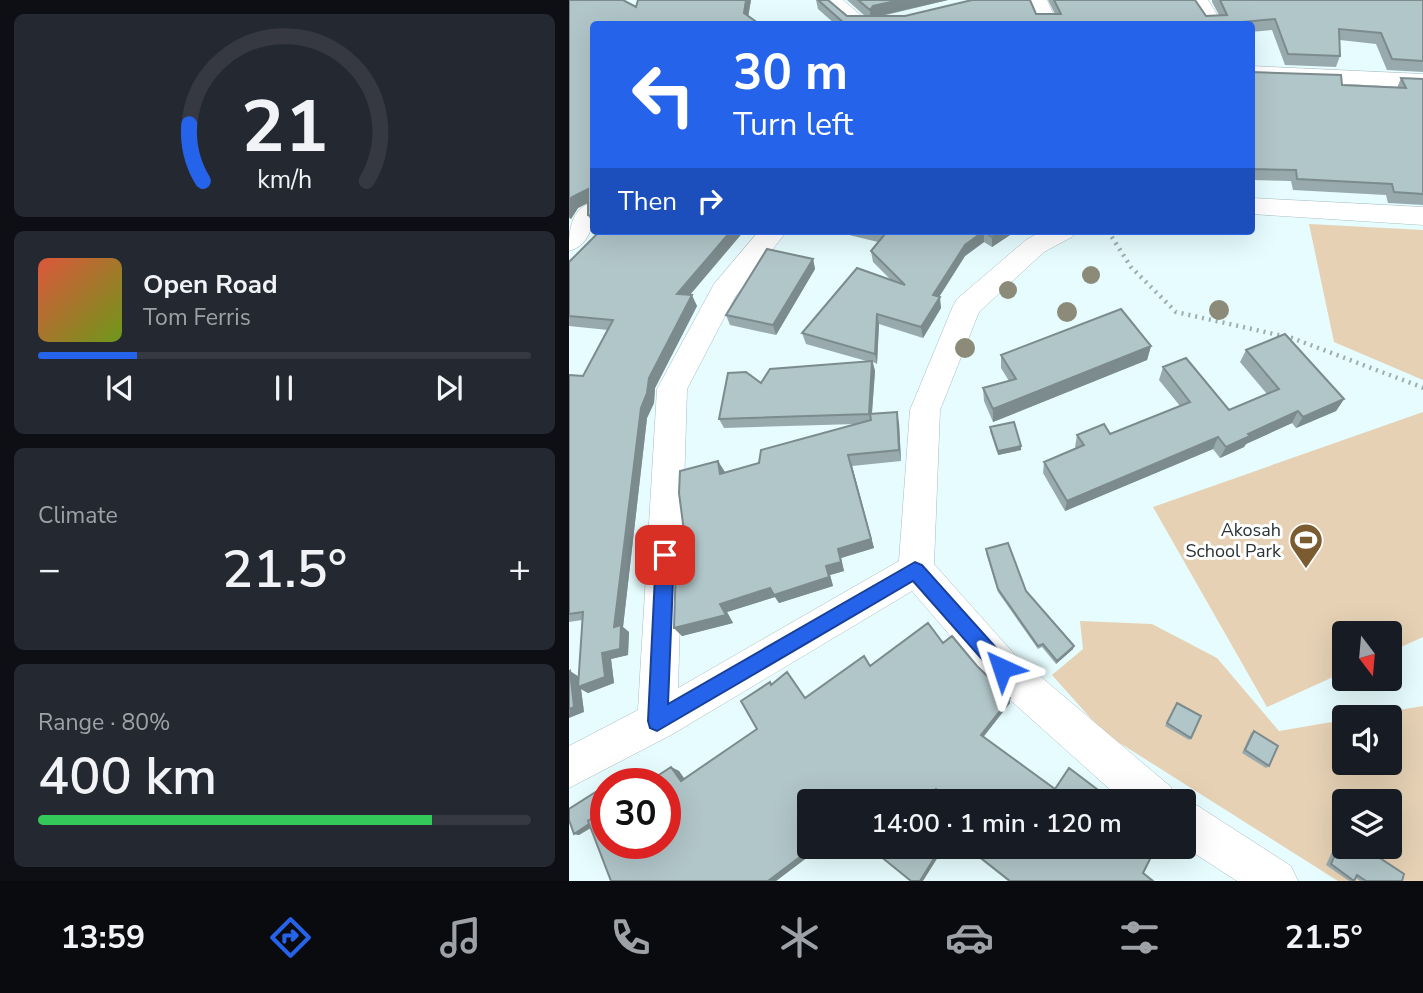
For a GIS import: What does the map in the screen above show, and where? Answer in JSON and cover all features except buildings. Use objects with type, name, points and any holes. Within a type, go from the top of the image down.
[{"type":"street","points":[[831,0],[857,21]]},
{"type":"street","points":[[1037,0],[1047,21]]},
{"type":"street","points":[[1198,0],[1211,21]]},
{"type":"street","points":[[1255,72],[1423,82]]},
{"type":"street","points":[[1255,205],[1423,216]]},
{"type":"street","points":[[569,242],[590,215]]},
{"type":"street","points":[[657,721],[672,389],[724,290],[771,235]]},
{"type":"street","points":[[1056,235],[1035,246],[967,306],[925,410],[915,570],[1002,668],[1141,789]]},
{"type":"street","points":[[569,768],[657,721],[915,570]]},
{"type":"street","points":[[1196,829],[1276,881]]},
{"type":"path","points":[[1111,235],[1131,267],[1176,312],[1292,338],[1423,388]]},
{"type":"shaded area","points":[[1309,224],[1423,230],[1423,380],[1334,342]]},
{"type":"shaded area","name":"Akosah School Park","points":[[1423,412],[1423,637],[1402,647],[1402,621],[1332,621],[1332,677],[1267,707],[1153,507]]},
{"type":"shaded area","points":[[1080,621],[1152,624],[1217,658],[1279,731],[1332,722],[1332,775],[1402,775],[1402,710],[1423,706],[1423,881],[1338,881],[1104,733],[1052,675],[1083,649]]},
{"type":"place","name":"Akosah School Park","points":[[1306,570]]},
{"type":"route","points":[[665,555],[657,721],[915,570],[1002,668]]}]
